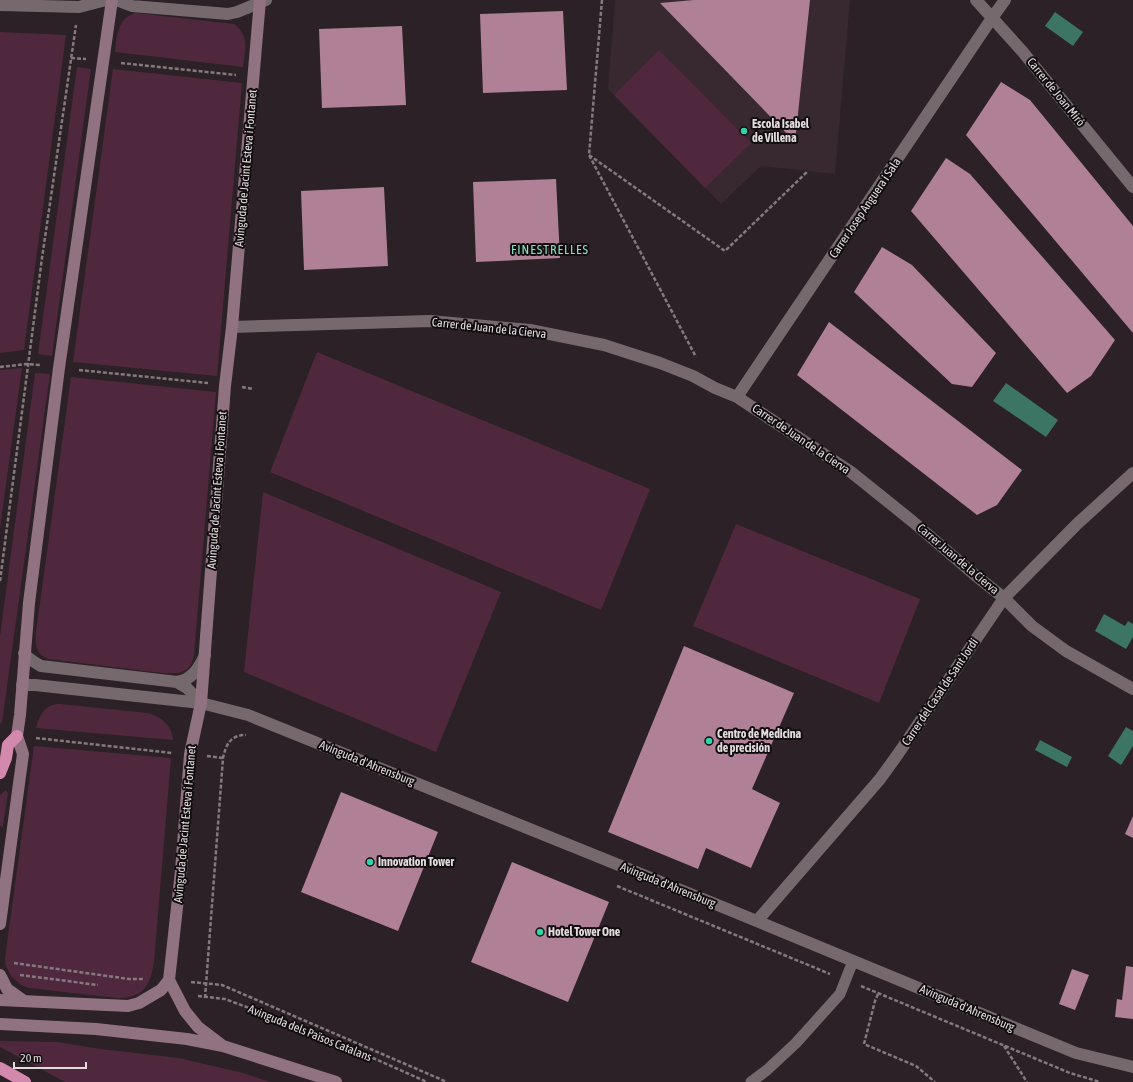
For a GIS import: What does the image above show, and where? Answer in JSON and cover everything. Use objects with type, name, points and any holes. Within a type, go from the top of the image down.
[{"type":"highway","points":[[0,773],[6,758],[8,745],[16,736]]},
{"type":"highway","points":[[0,1068],[25,1082]]},
{"type":"street","points":[[0,4],[79,7],[106,0]]},
{"type":"street","points":[[0,924],[23,754],[16,736],[29,603],[59,368],[112,0]]},
{"type":"street","points":[[116,0],[132,6],[228,14],[237,12],[261,1]]},
{"type":"street","name":"Carrer de Joan Miró","points":[[976,0],[1022,51],[1133,187]]},
{"type":"street","name":"Carrer Josep Anguera i Sala","points":[[737,397],[1005,0]]},
{"type":"street","name":"Avinguda de Jacint Esteva i Fontanet","points":[[169,980],[181,871],[190,754],[201,703],[225,386],[232,327],[261,1]]},
{"type":"street","name":"Carrer de Juan de la Cierva","points":[[232,327],[430,321],[530,330],[604,345],[660,363],[693,376],[715,388],[737,397],[851,472],[912,521]]},
{"type":"street","name":"Carrer del Casal de Sant Jordi","points":[[757,921],[880,779],[1004,598],[1072,530],[1133,473]]},
{"type":"street","name":"Carrer Juan de la Cierva","points":[[912,521],[1004,598]]},
{"type":"street","points":[[1004,598],[1032,626],[1066,651],[1133,689]]},
{"type":"street","points":[[24,653],[27,658],[41,666],[177,682],[193,675],[201,664],[205,655]]},
{"type":"street","points":[[177,682],[187,688],[201,703]]},
{"type":"street","name":"Avinguda d'Ahrensburg","points":[[22,685],[35,685],[201,703],[248,715],[757,921],[1076,1053],[1133,1067]]},
{"type":"street","points":[[0,974],[7,989],[24,1001]]},
{"type":"street","points":[[0,1000],[128,1006],[139,1003],[161,990],[169,980],[185,1011],[198,1027],[223,1046]]},
{"type":"street","points":[[0,1024],[96,1028],[187,1039],[223,1046],[336,1082]]},
{"type":"lane","points":[[751,1082],[767,1070],[796,1043],[840,994],[853,961]]},
{"type":"path","points":[[602,0],[589,155],[699,362],[693,376]]},
{"type":"path","points":[[0,581],[27,364],[79,7]]},
{"type":"path","points":[[71,58],[89,60]]},
{"type":"path","points":[[115,62],[244,76]]},
{"type":"path","points":[[589,155],[726,251],[808,172]]},
{"type":"path","points":[[0,367],[27,364],[42,366]]},
{"type":"path","points":[[79,370],[211,384]]},
{"type":"path","points":[[240,387],[253,389]]},
{"type":"path","points":[[205,998],[223,758],[226,746],[233,738],[243,735],[250,736]]},
{"type":"path","points":[[16,736],[223,758]]},
{"type":"path","points":[[614,885],[1070,1073],[1100,1082]]},
{"type":"path","points":[[14,963],[129,979],[144,979]]},
{"type":"path","points":[[16,974],[98,985]]},
{"type":"path","points":[[188,982],[222,985],[447,1082]]},
{"type":"path","name":"Avinguda dels Països Catalans","points":[[190,994],[205,998],[225,999],[319,1034],[427,1082]]},
{"type":"path","points":[[878,994],[864,1044],[916,1066],[935,1082]]},
{"type":"path","points":[[1004,1046],[1027,1082]]},
{"type":"shaded area","name":"Escola Isabel de Villena","points":[[615,0],[850,0],[835,174],[761,166],[721,204],[608,89]]},
{"type":"shaded area","points":[[1055,12],[1083,32],[1073,46],[1045,26]]},
{"type":"shaded area","points":[[136,13],[234,24],[242,33],[244,38],[245,49],[243,67],[115,52],[119,28],[125,19]]},
{"type":"shaded area","points":[[0,32],[66,35],[24,350],[0,353]]},
{"type":"shaded area","points":[[659,50],[751,143],[705,188],[614,95]]},
{"type":"shaded area","points":[[77,67],[91,69],[52,356],[38,354]]},
{"type":"shaded area","points":[[113,69],[242,83],[217,376],[73,362]]},
{"type":"shaded area","points":[[317,352],[650,489],[601,610],[270,472]]},
{"type":"shaded area","points":[[22,368],[0,528],[0,370]]},
{"type":"shaded area","points":[[35,373],[50,374],[2,723],[0,722],[0,636]]},
{"type":"shaded area","points":[[71,377],[216,392],[194,655],[190,666],[183,672],[162,673],[48,659],[38,651],[36,632]]},
{"type":"shaded area","points":[[1006,383],[1058,420],[1046,437],[993,401]]},
{"type":"shaded area","points":[[263,492],[501,592],[436,752],[244,672]]},
{"type":"shaded area","points":[[736,524],[920,599],[879,703],[693,626]]},
{"type":"shaded area","points":[[1104,614],[1125,626],[1128,621],[1133,624],[1133,637],[1126,649],[1095,631]]},
{"type":"shaded area","points":[[55,704],[148,713],[165,722],[170,730],[173,740],[36,728],[41,714],[47,708]]},
{"type":"shaded area","points":[[1126,727],[1133,731],[1133,746],[1121,765],[1108,756]]},
{"type":"shaded area","points":[[1040,740],[1072,757],[1067,767],[1035,750]]},
{"type":"shaded area","points":[[34,746],[171,758],[154,962],[148,984],[140,993],[134,996],[117,998],[29,988],[21,985],[11,976],[6,966],[5,958]]},
{"type":"shaded area","points":[[6,790],[8,793],[2,828],[0,825],[0,795]]},
{"type":"shaded area","points":[[0,1041],[57,1042],[101,1049],[179,1058],[243,1073],[270,1082],[65,1082],[0,1047]]},
{"type":"building","points":[[694,0],[810,0],[795,142],[660,3]]},
{"type":"building","points":[[563,11],[567,90],[483,93],[480,14]]},
{"type":"building","points":[[402,26],[406,105],[322,108],[319,29]]},
{"type":"building","points":[[1001,82],[1030,100],[1133,226],[1133,333],[966,135]]},
{"type":"building","points":[[946,158],[970,174],[1115,340],[1091,376],[1067,393],[911,211]]},
{"type":"building","points":[[556,179],[560,258],[476,262],[473,182]]},
{"type":"building","points":[[384,187],[388,266],[304,270],[301,191]]},
{"type":"building","points":[[882,247],[912,265],[996,353],[972,387],[952,384],[854,292]]},
{"type":"building","points":[[829,322],[1022,470],[997,505],[977,515],[797,375]]},
{"type":"building","name":"Centro de Medicina de precisión","points":[[684,646],[794,693],[752,789],[780,803],[751,868],[706,848],[698,869],[608,832]]},
{"type":"building","name":"Innovation Tower","points":[[341,792],[438,832],[398,931],[301,892]]},
{"type":"building","points":[[1133,816],[1133,838],[1125,834]]},
{"type":"building","name":"Hotel Tower One","points":[[512,862],[609,902],[568,1002],[471,962]]},
{"type":"building","points":[[1126,966],[1133,967],[1133,1019],[1115,1017],[1117,999],[1122,1000]]},
{"type":"building","points":[[1072,969],[1089,975],[1075,1010],[1059,1004]]},
{"type":"place","name":"Escola Isabel de Villena","points":[[744,131]]},
{"type":"place","name":"Centro de Medicina de precisión","points":[[709,741]]},
{"type":"place","name":"Innovation Tower","points":[[370,862]]},
{"type":"place","name":"Hotel Tower One","points":[[540,932]]},
{"type":"district","name":"FINESTRELLES","points":[[550,249]]}]
